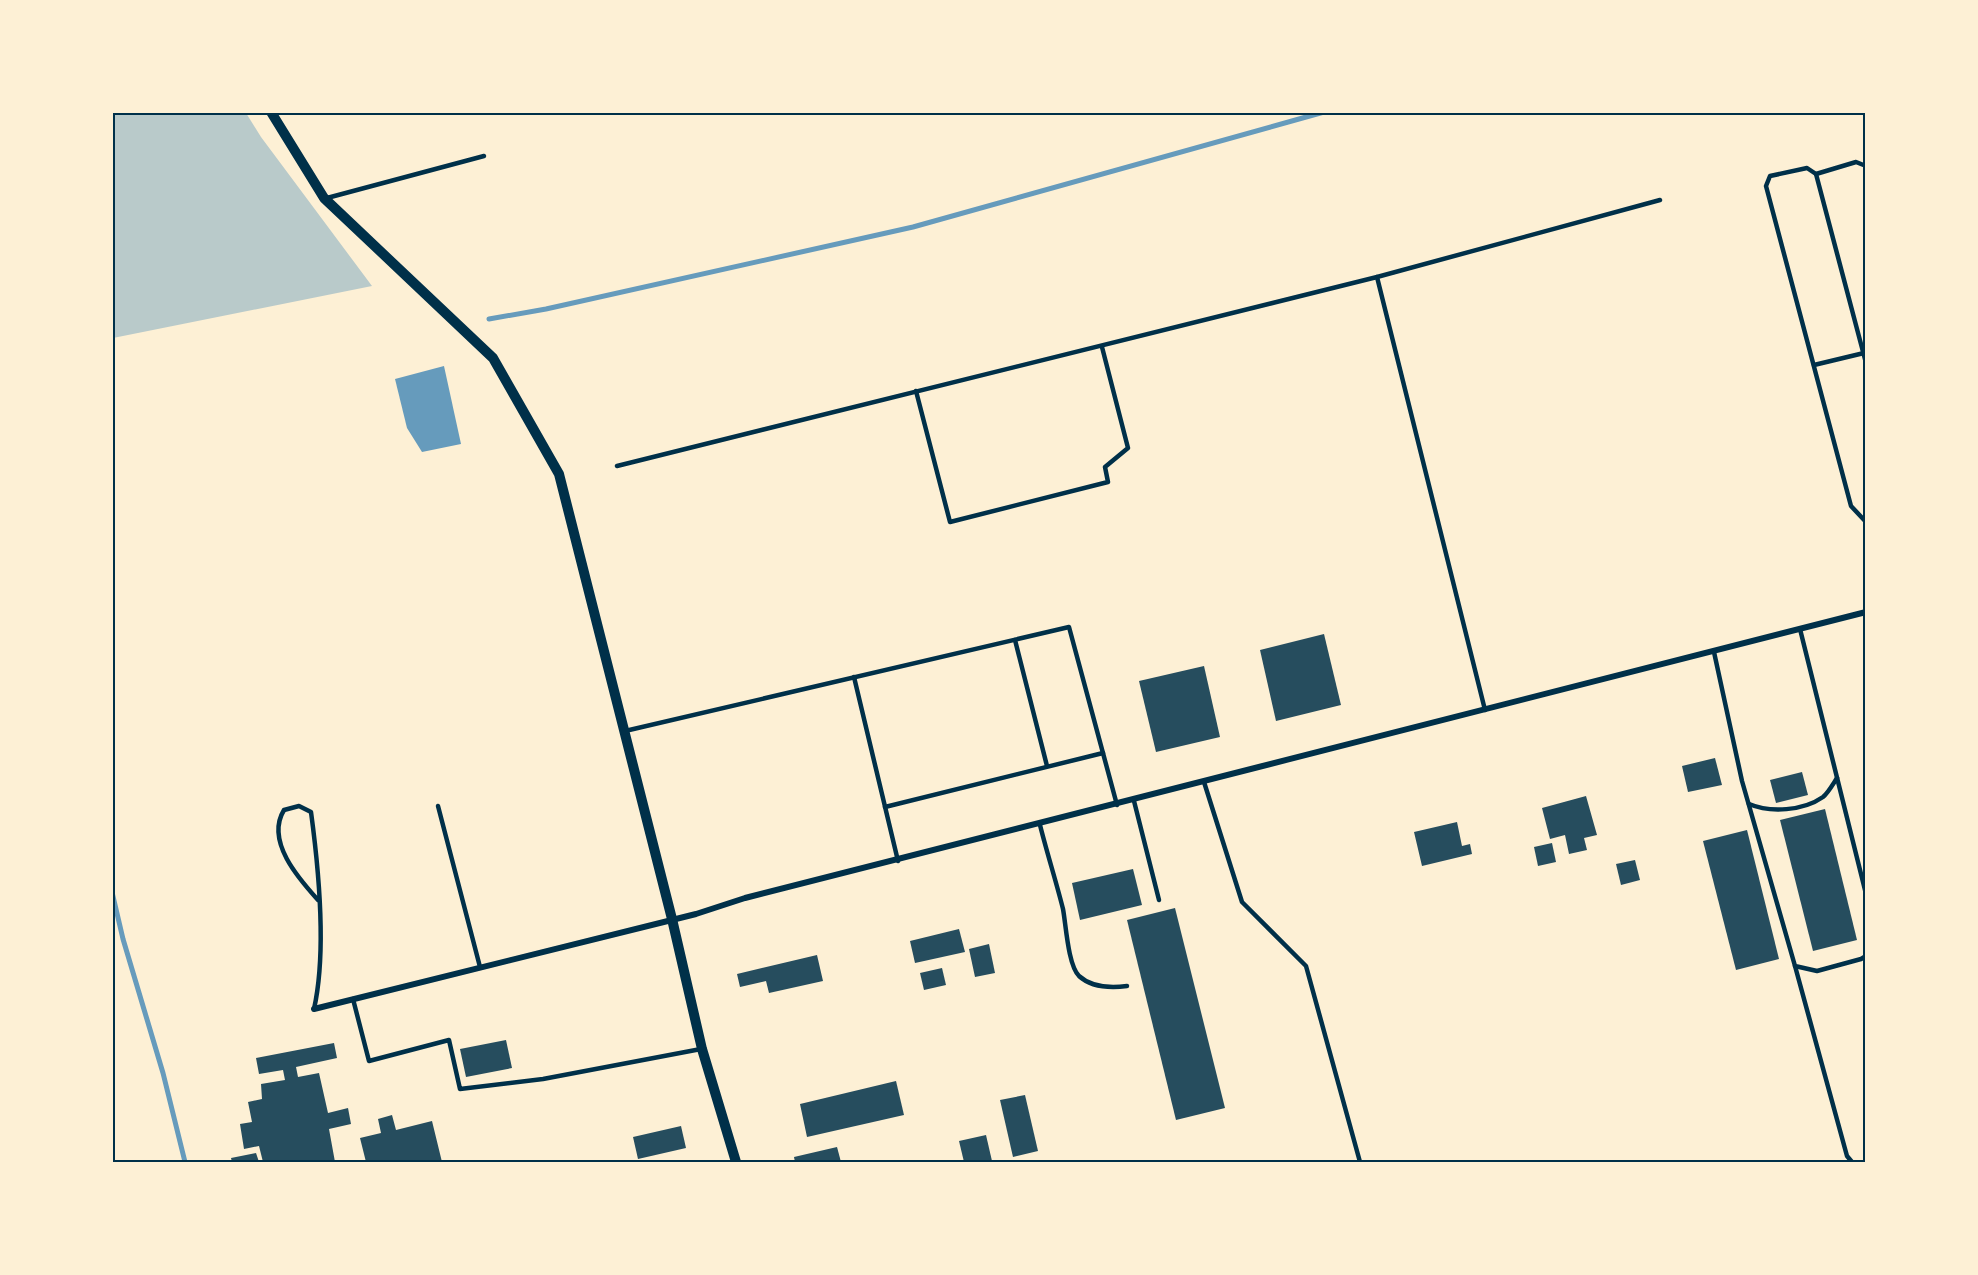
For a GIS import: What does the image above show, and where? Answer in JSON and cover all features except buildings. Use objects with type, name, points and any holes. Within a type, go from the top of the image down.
[{"type":"street","points":[[271,112],[324,198],[493,358],[559,474],[672,919],[702,1048],[736,1162]]},
{"type":"street","points":[[314,1009],[1866,612]]},
{"type":"lane","points":[[324,198],[484,156]]},
{"type":"lane","points":[[1816,174],[1856,162],[1866,166]]},
{"type":"lane","points":[[1866,363],[1816,174],[1807,168],[1770,176],[1766,186],[1851,506],[1866,522]]},
{"type":"lane","points":[[617,466],[1377,277],[1660,200]]},
{"type":"lane","points":[[1377,277],[1485,710]]},
{"type":"lane","points":[[916,391],[950,522],[1108,482],[1105,467],[1128,448],[1102,346]]},
{"type":"lane","points":[[1814,365],[1864,353]]},
{"type":"lane","points":[[624,731],[1069,627],[1117,805]]},
{"type":"lane","points":[[1800,629],[1866,894]]},
{"type":"lane","points":[[1015,640],[1047,766]]},
{"type":"lane","points":[[1714,652],[1749,804],[1847,1155],[1852,1162]]},
{"type":"lane","points":[[854,677],[898,861]]},
{"type":"lane","points":[[885,807],[1103,753]]},
{"type":"lane","points":[[1749,804],[1760,809],[1789,810],[1824,797],[1837,778]]},
{"type":"lane","points":[[1204,783],[1242,902],[1306,966],[1360,1162]]},
{"type":"lane","points":[[1134,801],[1159,900]]},
{"type":"lane","points":[[314,1009],[320,982],[318,900],[311,812],[299,806],[284,810],[280,816],[280,838],[293,872],[318,900]]},
{"type":"lane","points":[[438,806],[480,967]]},
{"type":"lane","points":[[1040,825],[1062,908],[1072,963],[1078,975],[1094,985],[1112,988],[1127,986]]},
{"type":"lane","points":[[1795,966],[1817,971],[1866,956]]},
{"type":"lane","points":[[353,999],[369,1061],[449,1040],[460,1089],[543,1079],[702,1048]]},
{"type":"shaded area","points":[[113,112],[246,113],[261,137],[372,286],[113,338]]},
{"type":"water","points":[[444,366],[461,444],[422,452],[407,428],[395,379]]},
{"type":"waterway","points":[[489,319],[546,309],[913,227],[1324,112]]},
{"type":"waterway","points":[[112,892],[123,939],[163,1073],[185,1162]]}]
